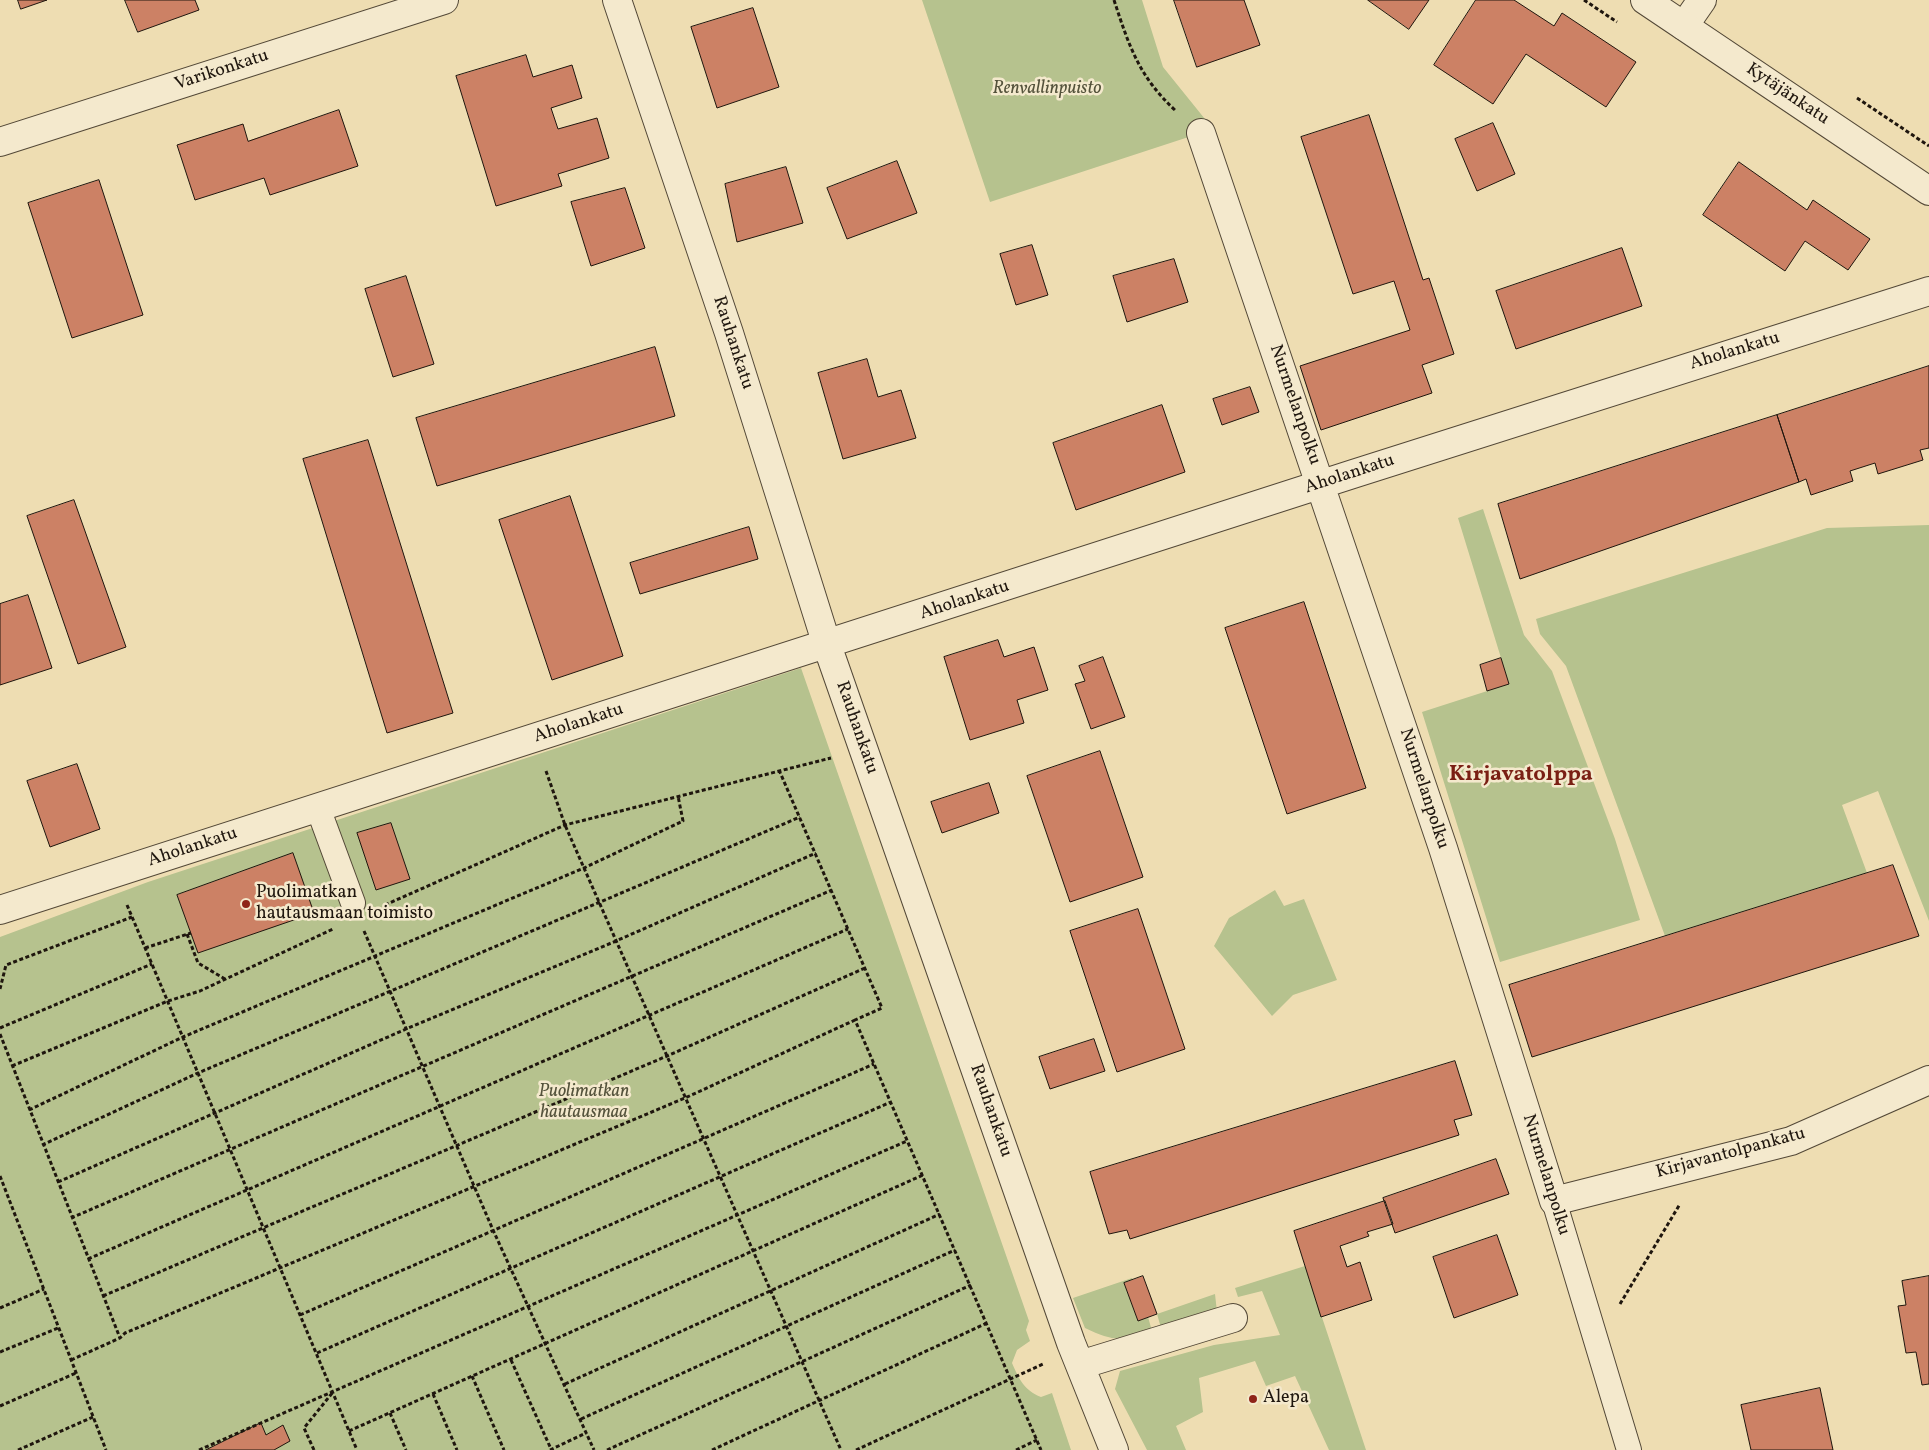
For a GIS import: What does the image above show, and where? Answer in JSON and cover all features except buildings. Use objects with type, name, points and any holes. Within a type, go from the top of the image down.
[{"type":"street","name":"Varikonkatu","points":[[0,142],[444,0]]},
{"type":"street","name":"Rauhankatu","points":[[617,0],[729,333],[827,645],[1080,1365],[1114,1450]]},
{"type":"street","name":"Kytäjänkatu","points":[[1645,0],[1929,191]]},
{"type":"street","points":[[1684,26],[1702,0]]},
{"type":"street","name":"Nurmelanpolku","points":[[1200,133],[1321,484],[1443,848],[1554,1201]]},
{"type":"street","name":"Aholankatu","points":[[0,910],[827,645],[1321,484],[1929,291]]},
{"type":"street","name":"Kirjavantolpankatu","points":[[1554,1201],[1791,1141],[1929,1080]]},
{"type":"street","points":[[1080,1365],[1233,1318]]},
{"type":"lane","points":[[318,808],[356,910]]},
{"type":"lane","name":"Nurmelanpolku","points":[[1554,1201],[1629,1450]]},
{"type":"path","points":[[1114,0],[1137,65],[1159,95],[1200,133]]},
{"type":"path","points":[[12,1066],[168,1001],[200,991],[356,910],[565,826],[838,756]]},
{"type":"path","points":[[71,1360],[120,1338],[125,1333],[475,1188],[685,1098],[882,1008],[779,770]]},
{"type":"path","points":[[546,771],[565,826],[840,1450]]},
{"type":"path","points":[[29,1110],[183,1037],[584,868],[683,821],[678,796]]},
{"type":"path","points":[[42,1145],[198,1073],[800,816]]},
{"type":"path","points":[[58,1182],[406,1029],[616,941],[816,853]]},
{"type":"path","points":[[114,873],[358,1450]]},
{"type":"path","points":[[71,1218],[832,890]]},
{"type":"path","points":[[356,910],[493,1230],[594,1450]]},
{"type":"path","points":[[0,990],[6,965],[132,917]]},
{"type":"path","points":[[88,1259],[848,930]]},
{"type":"path","points":[[145,948],[189,934],[198,963],[225,979]]},
{"type":"path","points":[[0,1028],[152,964]]},
{"type":"path","points":[[103,1296],[667,1056],[865,968]]},
{"type":"path","points":[[855,1020],[1041,1450]]},
{"type":"path","points":[[0,1034],[42,1145],[120,1338]]},
{"type":"path","points":[[300,1315],[874,1064]]},
{"type":"path","points":[[316,1353],[891,1102]]},
{"type":"path","points":[[199,1450],[907,1141]]},
{"type":"path","points":[[1599,1353],[1624,1294],[1706,1163]]},
{"type":"path","points":[[0,1176],[106,1450]]},
{"type":"path","points":[[349,1431],[923,1176]]},
{"type":"path","points":[[565,1384],[940,1214]]},
{"type":"path","points":[[581,1419],[955,1250]]},
{"type":"path","points":[[607,1450],[970,1285]]},
{"type":"path","points":[[0,1308],[44,1289]]},
{"type":"path","points":[[712,1450],[987,1323]]},
{"type":"path","points":[[0,1352],[58,1328]]},
{"type":"path","points":[[511,1360],[550,1450],[586,1433]]},
{"type":"path","points":[[856,1450],[1051,1361]]},
{"type":"path","points":[[0,1406],[76,1373]]},
{"type":"path","points":[[472,1376],[504,1450]]},
{"type":"path","points":[[314,1450],[304,1428],[333,1391]]},
{"type":"path","points":[[432,1394],[457,1450]]},
{"type":"path","points":[[390,1413],[406,1450]]},
{"type":"path","points":[[18,1450],[93,1417]]},
{"type":"path","points":[[1016,1450],[1037,1440]]},
{"type":"green space","name":"Renvallinpuisto","points":[[922,0],[1142,0],[1163,67],[1213,129],[990,202]]},
{"type":"green space","points":[[1483,509],[1524,635],[1552,671],[1615,839],[1640,920],[1500,962],[1422,712],[1509,684],[1458,518]]},
{"type":"green space","points":[[1929,525],[1929,921],[1878,791],[1842,805],[1867,873],[1665,936],[1566,666],[1540,634],[1536,619],[1827,528]]},
{"type":"green space","name":"Puolimatkan hautausmaa","points":[[801,668],[1029,1321],[1026,1330],[1030,1341],[1017,1350],[1012,1363],[1020,1379],[1030,1391],[1041,1397],[1052,1393],[1071,1450],[0,1450],[0,937],[148,882]]},
{"type":"green space","points":[[1275,890],[1284,906],[1304,899],[1337,980],[1293,995],[1272,1016],[1214,946],[1229,918]]},
{"type":"green space","points":[[1305,1266],[1366,1450],[1329,1450],[1295,1376],[1266,1386],[1255,1361],[1199,1378],[1203,1412],[1176,1426],[1186,1450],[1147,1450],[1115,1389],[1120,1371],[1214,1345],[1280,1335],[1262,1291],[1238,1297],[1235,1288]]},
{"type":"green space","points":[[1132,1278],[1133,1280],[1124,1283],[1138,1321],[1148,1317],[1152,1331],[1133,1337],[1111,1338],[1085,1328],[1073,1298]]},
{"type":"green space","points":[[1215,1294],[1217,1312],[1161,1328],[1157,1314]]},
{"type":"place","name":"Puolimatkan hautausmaan toimisto","points":[[246,904]]},
{"type":"place","name":"Alepa","points":[[1253,1399]]},
{"type":"district","name":"Kirjavatolppa","points":[[1521,776]]}]
